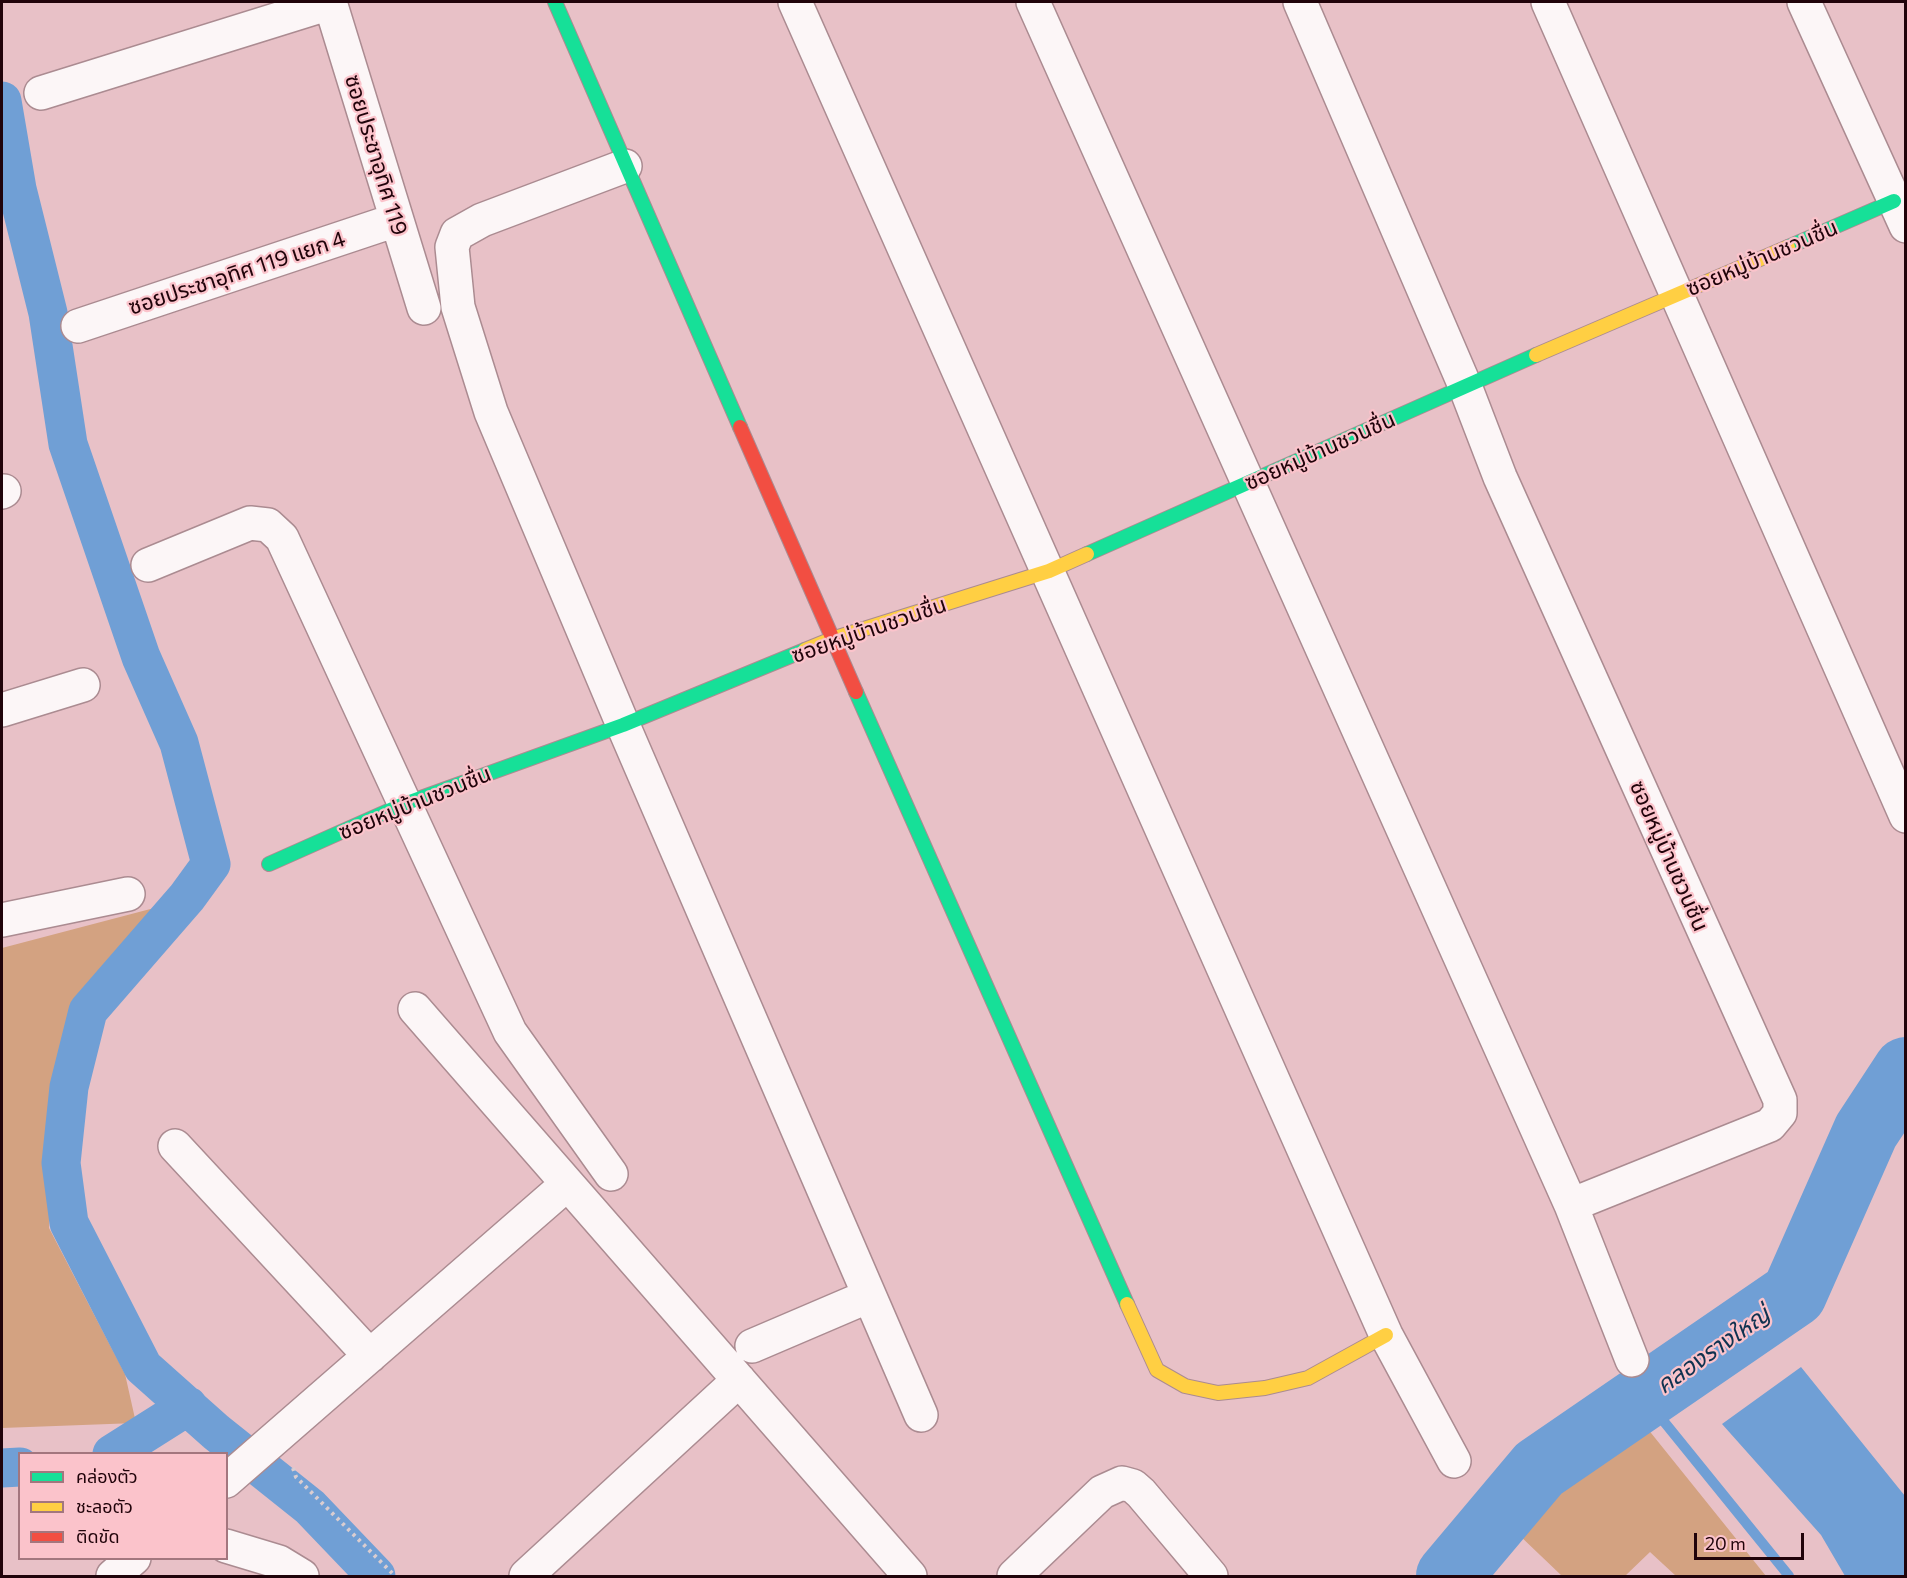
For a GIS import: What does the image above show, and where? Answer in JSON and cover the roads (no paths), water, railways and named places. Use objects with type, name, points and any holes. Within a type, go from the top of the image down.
[{"type":"street","points":[[41,93],[330,2]]},
{"type":"street","name":"ซอยประชาอุทิศ 119","points":[[330,2],[424,308]]},
{"type":"street","points":[[555,2],[832,639],[1157,1370],[1185,1386],[1218,1392],[1265,1388],[1308,1378],[1386,1335]]},
{"type":"street","points":[[1033,2],[1571,1205],[1632,1360]]},
{"type":"street","name":"ซอยหมู่บ้านชวนชื่น","points":[[1300,2],[1510,499],[1780,1100],[1780,1113],[1770,1125],[1571,1205]]},
{"type":"street","points":[[1548,2],[1675,296],[1904,807]]},
{"type":"street","points":[[1804,2],[1900,214]]},
{"type":"street","points":[[802,4],[1386,1335],[1454,1461]]},
{"type":"street","points":[[625,166],[466,227],[457,234],[452,247],[458,307],[491,412],[921,1415]]},
{"type":"street","name":"ซอยหมู่บ้านชวนชื่น","points":[[269,864],[404,804],[623,724],[832,639],[1049,571],[1464,386],[1675,296],[1900,214]]},
{"type":"street","name":"ซอยประชาอุทิศ 119 แยก 4","points":[[78,326],[396,220]]},
{"type":"street","points":[[148,565],[250,523],[268,525],[282,538],[510,1032],[611,1174]]},
{"type":"street","points":[[2,710],[83,685]]},
{"type":"street","points":[[2,920],[128,894]]},
{"type":"street","points":[[415,1009],[566,1185],[910,1576]]},
{"type":"street","points":[[175,1146],[370,1356]]},
{"type":"street","points":[[228,1479],[566,1185]]},
{"type":"street","points":[[752,1346],[869,1296]]},
{"type":"street","points":[[526,1576],[739,1380]]},
{"type":"street","points":[[1014,1576],[1102,1492],[1122,1483],[1133,1486],[1141,1493],[1211,1576]]},
{"type":"street","points":[[228,1547],[279,1562],[302,1576]]},
{"type":"street","points":[[112,1576],[132,1560]]},
{"type":"water","points":[[1801,1367],[1905,1496],[1905,1576],[1845,1576],[1821,1535],[1722,1424]]},
{"type":"waterway","points":[[2,101],[17,189],[48,313],[68,444],[141,657],[179,743],[211,864],[187,897],[88,1011],[69,1087],[61,1163],[69,1223],[143,1367],[216,1432],[310,1507],[376,1576]]},
{"type":"waterway","name":"คลองรางใหญ่","points":[[1449,1576],[1539,1469],[1794,1294],[1866,1131],[1906,1070]]},
{"type":"waterway","points":[[1644,1397],[1789,1576]]},
{"type":"waterway","points":[[115,1452],[188,1406]]},
{"type":"waterway","points":[[2,1468],[18,1467]]}]
